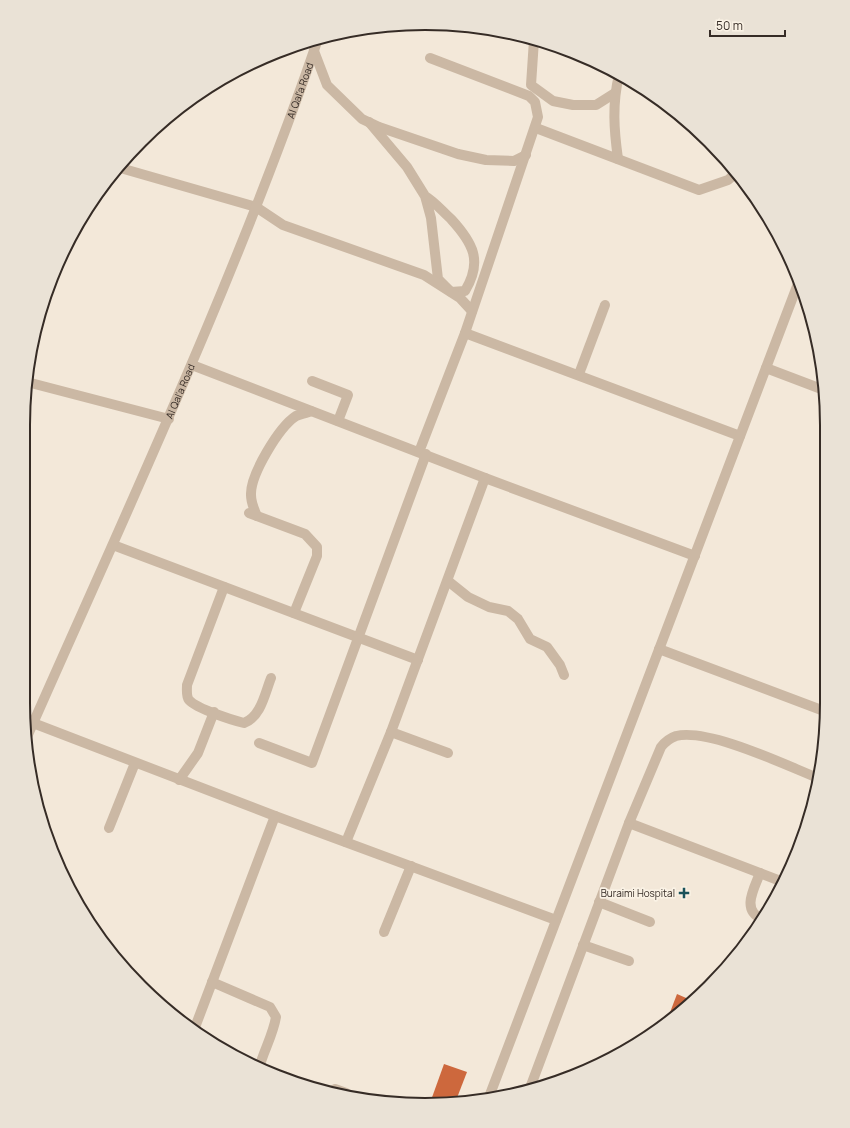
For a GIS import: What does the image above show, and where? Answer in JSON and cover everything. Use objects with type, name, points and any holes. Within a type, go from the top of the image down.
[{"type":"street","name":"Al Qal'a Road","points":[[31,729],[192,365],[256,207],[316,45]]},
{"type":"street","points":[[534,45],[531,85],[553,101],[573,105],[596,105],[615,93]]},
{"type":"street","points":[[314,51],[327,85],[362,119],[414,140],[458,154],[486,160],[514,160],[526,155]]},
{"type":"street","points":[[259,743],[312,763],[465,333],[536,128],[538,117],[537,109],[535,102],[529,96],[430,58]]},
{"type":"street","points":[[618,81],[615,93],[614,125],[618,159]]},
{"type":"street","points":[[369,122],[407,167],[425,196],[431,218],[438,279],[451,292],[465,291],[472,279],[475,258],[467,236],[434,201],[425,196]]},
{"type":"street","points":[[536,128],[699,190],[728,180],[732,177]]},
{"type":"street","points":[[125,169],[256,207],[283,225],[424,275],[460,298],[472,311]]},
{"type":"street","points":[[491,1092],[796,289]]},
{"type":"street","points":[[579,374],[605,305]]},
{"type":"street","points":[[465,333],[579,374],[740,436]]},
{"type":"street","points":[[192,365],[485,478],[695,556]]},
{"type":"street","points":[[766,368],[818,388]]},
{"type":"street","points":[[312,381],[348,395],[338,421]]},
{"type":"street","points":[[32,383],[169,419]]},
{"type":"street","points":[[294,614],[317,556],[317,547],[305,534],[253,514],[250,494],[254,478],[263,458],[296,416],[311,411]]},
{"type":"street","points":[[346,842],[391,732],[485,478]]},
{"type":"street","points":[[113,545],[418,660]]},
{"type":"street","points":[[448,581],[468,597],[490,608],[508,611],[518,620],[530,639],[547,647],[560,665],[564,675]]},
{"type":"street","points":[[224,587],[187,685],[186,694],[189,700],[197,705],[244,723],[252,720],[258,712],[272,678]]},
{"type":"street","points":[[659,649],[820,709]]},
{"type":"street","points":[[179,780],[198,753],[214,712]]},
{"type":"street","points":[[33,724],[275,816],[556,920]]},
{"type":"street","points":[[391,732],[448,753]]},
{"type":"street","points":[[532,1084],[629,823],[661,747],[667,740],[676,736],[697,736],[722,741],[813,776]]},
{"type":"street","points":[[109,828],[135,763]]},
{"type":"street","points":[[196,1024],[275,816]]},
{"type":"street","points":[[629,823],[778,880]]},
{"type":"street","points":[[384,932],[411,866]]},
{"type":"street","points":[[757,917],[752,911],[750,901],[760,873]]},
{"type":"street","points":[[599,902],[650,922]]},
{"type":"street","points":[[583,946],[629,962]]},
{"type":"street","points":[[212,982],[270,1007],[276,1017],[273,1032],[261,1062]]},
{"type":"building","points":[[677,994],[687,998],[685,1000],[670,1012]]},
{"type":"building","points":[[444,1064],[467,1072],[458,1096],[432,1098]]},
{"type":"place","name":"Buraimi Hospital","points":[[684,893]]}]
